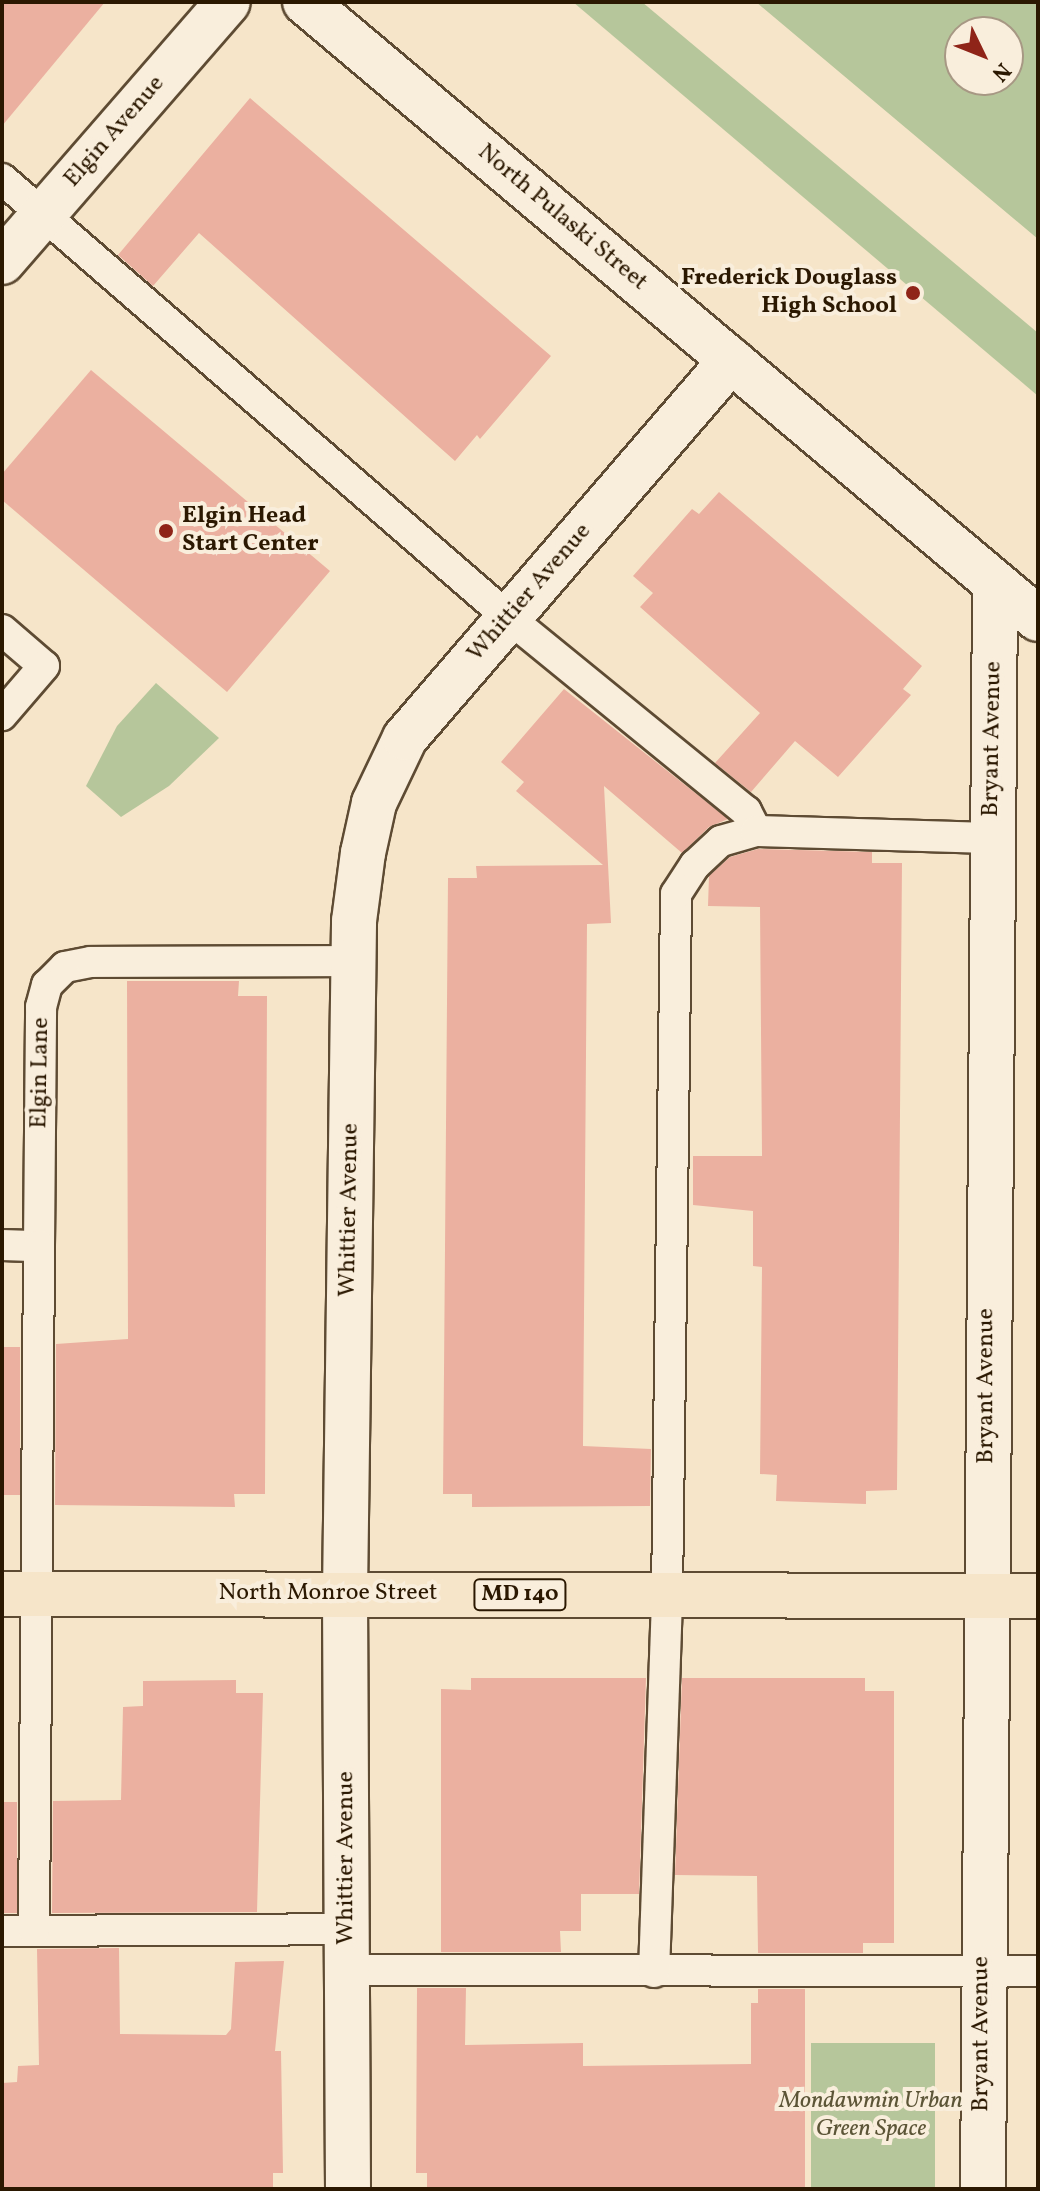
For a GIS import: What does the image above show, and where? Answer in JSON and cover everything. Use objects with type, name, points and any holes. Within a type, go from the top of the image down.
[{"type":"main road","name":"North Monroe Street","points":[[20,1594],[1038,1596]]},
{"type":"street","name":"Elgin Avenue","points":[[2,262],[228,2]]},
{"type":"street","name":"North Pulaski Street","points":[[305,2],[1038,619]]},
{"type":"street","name":"Whittier Avenue","points":[[348,2189],[345,1594],[353,961],[356,907],[374,803],[405,738],[731,360]]},
{"type":"street","name":"Bryant Avenue","points":[[983,2189],[981,1971],[995,584]]},
{"type":"lane","points":[[2,179],[509,618],[746,811],[756,831]]},
{"type":"lane","points":[[2,630],[44,666],[2,715]]},
{"type":"lane","points":[[654,1972],[667,1595],[676,894],[695,865],[721,841],[756,831],[991,838]]},
{"type":"lane","name":"Elgin Lane","points":[[34,1931],[20,1594],[39,1246],[41,1007],[47,985],[65,967],[91,962],[353,961]]},
{"type":"lane","points":[[2,1245],[39,1246]]},
{"type":"lane","points":[[2,1931],[348,1949],[654,1972],[1038,1971]]},
{"type":"green space","points":[[573,2],[642,2],[1038,333],[1038,396]]},
{"type":"green space","points":[[756,2],[1038,2],[1038,239]]},
{"type":"green space","points":[[156,683],[219,738],[169,786],[121,817],[86,786],[117,726]]},
{"type":"green space","name":"Mondawmin Urban Green Space","points":[[811,2043],[935,2043],[935,2189],[811,2189]]},
{"type":"building","points":[[2,2],[105,2],[2,126]]},
{"type":"building","points":[[250,98],[551,356],[480,439],[477,435],[455,461],[199,233],[153,286],[118,255]]},
{"type":"building","points":[[91,370],[330,571],[227,692],[2,500],[2,474]]},
{"type":"building","points":[[719,492],[922,666],[903,689],[911,695],[838,777],[795,741],[751,792],[715,763],[760,713],[640,607],[653,593],[633,576],[692,509],[699,514]]},
{"type":"building","points":[[564,689],[728,819],[709,827],[682,853],[604,786],[611,923],[587,924],[583,1446],[651,1449],[650,1506],[472,1507],[472,1494],[443,1494],[448,878],[477,878],[476,866],[603,865],[516,791],[524,782],[501,762]]},
{"type":"building","points":[[758,849],[872,852],[872,863],[902,863],[897,1490],[866,1491],[866,1504],[776,1501],[777,1475],[760,1474],[762,1267],[753,1266],[753,1211],[693,1205],[693,1156],[762,1156],[760,907],[708,906],[709,876],[730,857]]},
{"type":"building","points":[[127,981],[239,981],[238,996],[267,996],[265,1494],[234,1494],[235,1507],[55,1505],[56,1344],[128,1339]]},
{"type":"building","points":[[2,1347],[20,1347],[20,1495],[2,1495]]},
{"type":"building","points":[[471,1678],[646,1678],[639,1894],[581,1894],[581,1931],[560,1931],[561,1952],[441,1952],[441,1689],[471,1690]]},
{"type":"building","points":[[682,1678],[865,1678],[865,1691],[894,1691],[894,1943],[863,1943],[863,1953],[758,1953],[757,1876],[675,1875]]},
{"type":"building","points":[[236,1680],[236,1693],[263,1693],[257,1912],[52,1913],[53,1801],[121,1800],[123,1707],[143,1706],[143,1681]]},
{"type":"building","points":[[2,1802],[17,1802],[17,1913],[2,1913]]},
{"type":"building","points":[[119,1948],[120,2034],[226,2035],[231,2029],[235,1962],[284,1961],[275,2051],[281,2051],[283,2173],[273,2173],[273,2189],[2,2189],[2,2083],[17,2082],[18,2066],[39,2065],[37,1949]]},
{"type":"building","points":[[417,1988],[466,1988],[465,2045],[583,2043],[583,2066],[751,2064],[751,2003],[758,2003],[758,1989],[805,1989],[805,2189],[427,2189],[427,2173],[416,2173]]},
{"type":"place","name":"Frederick Douglass High School","points":[[913,293]]},
{"type":"place","name":"Elgin Head Start Center","points":[[166,531]]}]
